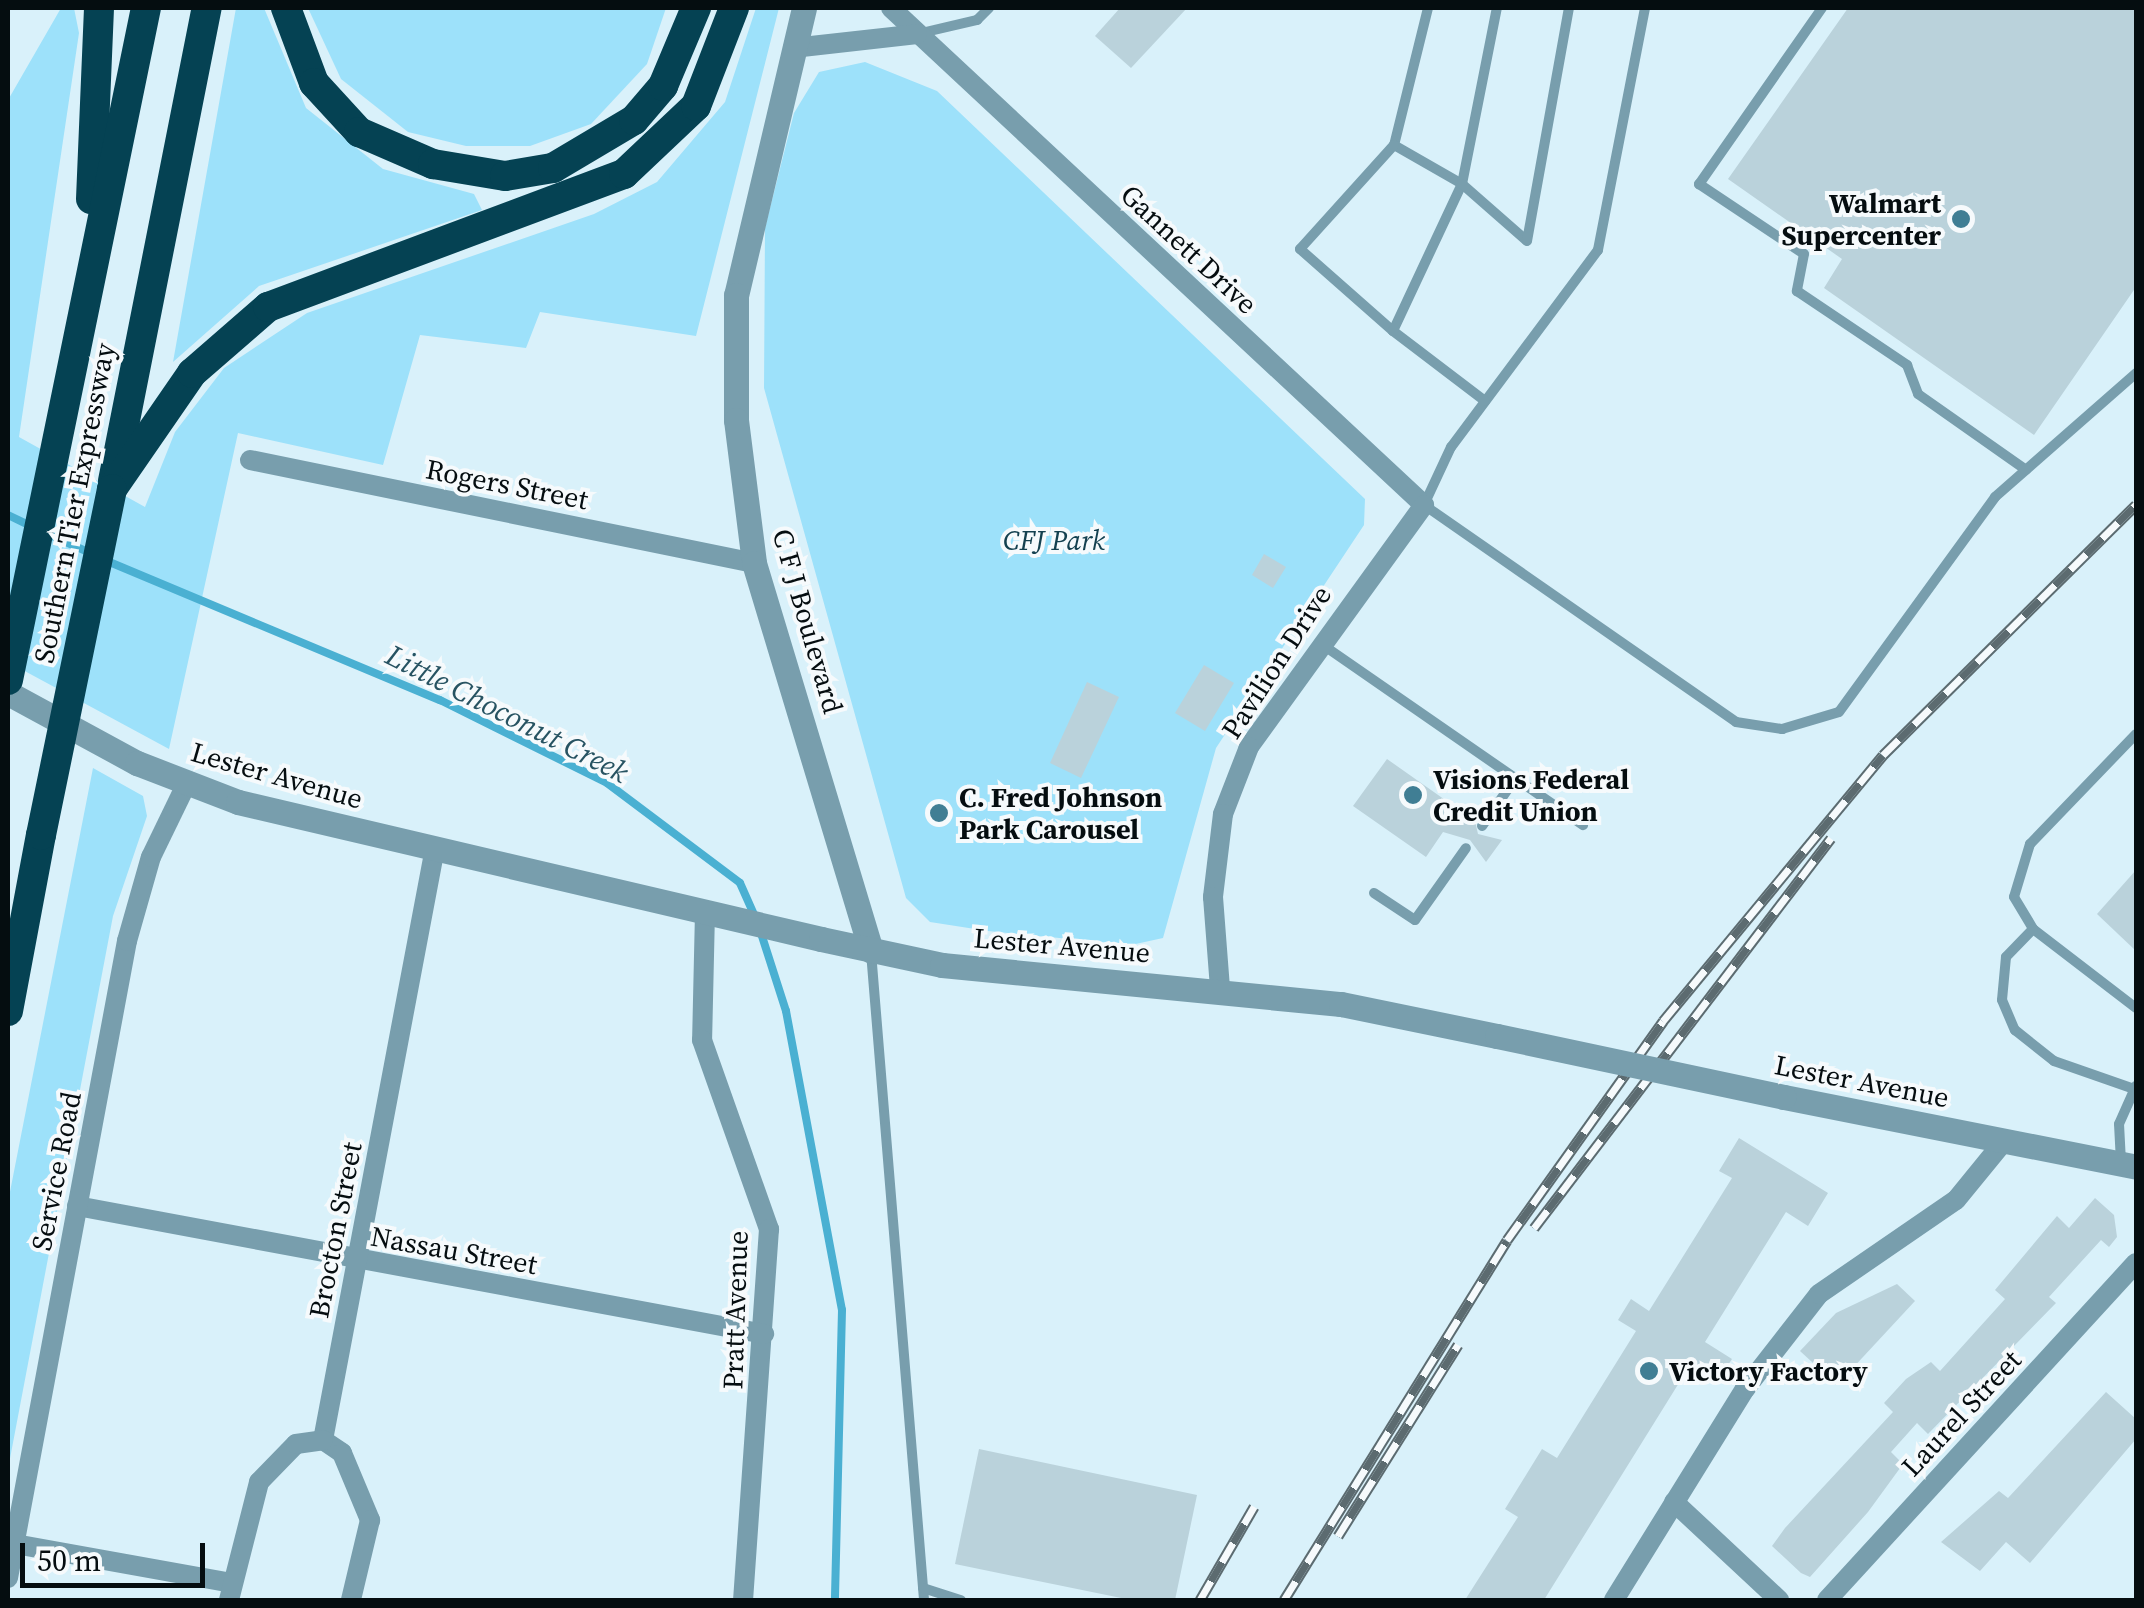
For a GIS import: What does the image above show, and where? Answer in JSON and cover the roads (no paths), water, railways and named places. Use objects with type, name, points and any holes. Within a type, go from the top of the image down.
[{"type":"highway","points":[[73,370],[102,86],[99,8]]},
{"type":"highway","name":"Southern Tier Expressway","points":[[8,680],[146,8]]},
{"type":"highway","name":"Southern Tier Expressway","points":[[8,1011],[207,8]]},
{"type":"highway","points":[[286,8],[314,83],[359,132],[432,164],[505,176],[553,168],[634,120],[663,86],[696,8]]},
{"type":"highway","points":[[112,489],[192,373],[268,308],[624,174],[696,106],[734,8]]},
{"type":"street","name":"C F J Boulevard","points":[[804,8],[736,295],[736,420],[754,563],[871,951]]},
{"type":"street","name":"Gannett Drive","points":[[890,8],[1424,506]]},
{"type":"street","points":[[793,48],[918,34]]},
{"type":"street","name":"Rogers Street","points":[[250,460],[754,563]]},
{"type":"street","name":"Pavilion Drive","points":[[1220,988],[1213,896],[1223,814],[1250,747],[1320,642],[1424,506]]},
{"type":"street","name":"Lester Avenue","points":[[8,693],[187,783],[435,848],[871,951],[1220,988],[1497,1036],[2129,1165]]},
{"type":"street","name":"Service Road","points":[[8,1578],[127,941],[187,783]]},
{"type":"street","name":"Brocton Street","points":[[324,1440],[435,848]]},
{"type":"street","name":"Pratt Avenue","points":[[713,914],[702,1040],[769,1229],[742,1600]]},
{"type":"street","points":[[1614,1600],[1674,1502],[1819,1294],[1956,1200],[2005,1140]]},
{"type":"street","name":"Nassau Street","points":[[77,1206],[764,1334]]},
{"type":"street","name":"Laurel Street","points":[[1826,1600],[2136,1263]]},
{"type":"street","points":[[14,1544],[230,1592],[258,1482],[296,1444],[324,1440],[342,1453],[370,1520],[351,1600]]},
{"type":"street","points":[[1674,1502],[1779,1600]]},
{"type":"lane","points":[[918,34],[977,20],[989,8]]},
{"type":"lane","points":[[1428,8],[1394,146],[1300,249],[1393,330],[1485,401]]},
{"type":"lane","points":[[1393,330],[1462,184],[1497,8]]},
{"type":"lane","points":[[1394,146],[1462,184],[1527,241],[1570,8]]},
{"type":"lane","points":[[1644,8],[1598,250],[1485,401],[1424,506],[1736,722],[1782,729],[1839,712],[1995,497],[2136,372]]},
{"type":"lane","points":[[1822,8],[1700,184],[1804,254],[1797,290],[1907,365],[1918,394],[2026,470]]},
{"type":"lane","points":[[1320,642],[1583,826]]},
{"type":"lane","points":[[2136,734],[2015,871],[2014,897],[2033,930],[2136,1008]]},
{"type":"lane","points":[[1482,826],[1515,779]]},
{"type":"lane","points":[[1374,893],[1415,920],[1466,848]]},
{"type":"lane","points":[[2033,930],[2006,957],[2002,1000],[2015,1030],[2054,1062],[2135,1088],[2119,1124],[2129,1165]]},
{"type":"lane","points":[[871,951],[923,1594],[960,1600]]},
{"type":"waterway","name":"Little Choconut Creek","points":[[8,515],[31,526]]},
{"type":"waterway","name":"Little Choconut Creek","points":[[48,534],[90,553]]},
{"type":"waterway","name":"Little Choconut Creek","points":[[107,561],[440,700],[607,783],[740,883],[755,917]]},
{"type":"waterway","name":"Little Choconut Creek","points":[[760,930],[786,1011],[842,1310],[835,1600]]},
{"type":"railway","points":[[1284,1600],[1507,1240],[1663,1021],[1883,755],[2136,505]]},
{"type":"railway","points":[[1534,1228],[1831,838]]},
{"type":"railway","points":[[1338,1536],[1458,1345]]},
{"type":"railway","points":[[1200,1600],[1254,1507]]},
{"type":"place","name":"Walmart Supercenter","points":[[1961,219]]},
{"type":"place","name":"Visions Federal Credit Union","points":[[1413,795]]},
{"type":"place","name":"C. Fred Johnson Park Carousel","points":[[939,813]]},
{"type":"place","name":"Victory Factory","points":[[1649,1371]]},
{"type":"park label","name":"CFJ Park","points":[[1054,540]]}]
